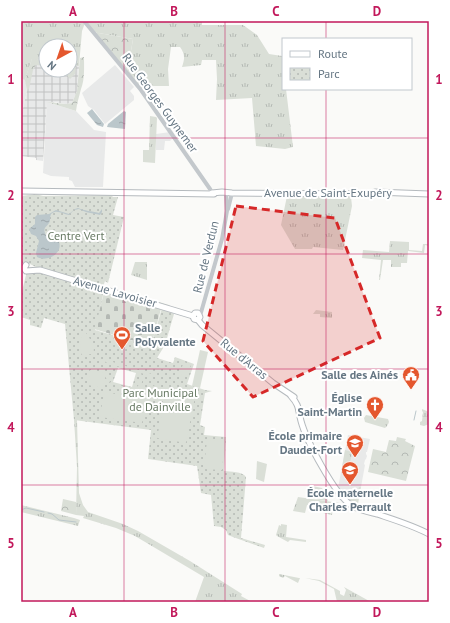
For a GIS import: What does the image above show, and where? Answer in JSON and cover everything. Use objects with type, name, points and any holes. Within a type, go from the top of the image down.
[{"type":"main road","name":"Avenue de Saint-Exupéry","points":[[21,192],[99,194],[103,192],[369,194],[375,192],[429,194]]},
{"type":"main road","name":"Avenue Lavoisier","points":[[25,267],[197,316]]},
{"type":"main road","name":"Rue d'Arras","points":[[197,316],[224,343],[298,403],[302,412],[302,424],[309,441],[324,469],[339,493],[347,502],[354,507],[411,525],[429,534]]},
{"type":"street","name":"Rue Georges Guynemer","points":[[84,21],[141,90],[212,193]]},
{"type":"street","points":[[203,180],[206,193]]},
{"type":"street","points":[[226,193],[227,211]]},
{"type":"street","points":[[227,211],[232,193]]},
{"type":"street","name":"Rue de Verdun","points":[[197,316],[202,307],[218,257],[227,211]]},
{"type":"highlighted area","points":[[236,206],[335,218],[380,338],[253,397],[203,341]]},
{"type":"shaded area","points":[[32,59],[38,59],[38,78],[78,78],[79,66],[77,91],[72,103],[47,103],[43,161],[36,160],[36,158],[21,156],[21,117],[27,91],[25,80]]},
{"type":"shaded area","points":[[115,65],[134,87],[130,91],[134,96],[134,100],[105,124],[94,110],[88,106],[82,93]]},
{"type":"shaded area","points":[[21,79],[25,80],[27,91],[21,117]]},
{"type":"shaded area","points":[[47,102],[76,111],[94,130],[106,132],[103,187],[75,187],[72,181],[69,180],[69,177],[51,176],[43,173]]},
{"type":"shaded area","points":[[170,132],[174,137],[170,141],[165,141],[164,150],[156,150],[156,134]]},
{"type":"shaded area","name":"École primaire Daudet-Fort","points":[[348,435],[370,439],[366,452],[367,456],[364,464],[361,487],[359,487],[359,490],[349,499],[338,488]]},
{"type":"green space","points":[[21,21],[202,21],[202,25],[243,25],[257,35],[269,54],[282,56],[282,90],[286,90],[293,147],[285,149],[256,146],[252,98],[216,100],[216,60],[202,60],[201,65],[182,67],[184,54],[182,50],[180,47],[171,47],[168,69],[169,86],[144,86],[141,90],[126,71],[128,69],[133,39],[93,32],[85,23],[82,31],[79,66],[78,38],[38,38],[38,59],[32,59],[25,80],[21,79]]},
{"type":"green space","points":[[93,32],[133,39],[128,69],[126,71]]},
{"type":"green space","points":[[84,57],[83,81],[76,111],[47,102],[66,104],[72,103],[77,91],[80,58]]},
{"type":"green space","points":[[32,59],[38,59],[38,65],[36,65],[33,70],[29,89],[27,90],[25,80]]},
{"type":"green space","points":[[150,116],[157,118],[155,163],[143,162],[143,150],[149,150]]},
{"type":"green space","name":"Centre Vert","points":[[36,194],[43,196],[111,195],[113,197],[118,197],[113,215],[124,217],[108,283],[105,281],[103,287],[90,284],[88,279],[83,282],[40,269],[28,263],[21,263],[21,196]]},
{"type":"green space","points":[[287,196],[351,197],[352,206],[343,250],[313,247],[312,249],[295,249],[281,225]]},
{"type":"green space","points":[[390,241],[409,242],[409,250],[422,251],[423,244],[429,244],[429,246],[425,245],[424,253],[408,251],[407,263],[401,263],[401,267],[391,267],[391,260],[383,260],[379,280],[381,260],[362,258],[363,250],[389,252]]},
{"type":"green space","points":[[135,262],[147,262],[147,280],[131,275]]},
{"type":"green space","name":"Parc Municipal de Dainville","points":[[39,272],[82,285],[85,289],[89,287],[104,291],[95,330],[151,346],[162,308],[174,314],[165,345],[157,358],[173,363],[175,357],[194,364],[187,384],[212,391],[205,393],[200,425],[205,427],[204,435],[226,437],[224,471],[239,473],[246,477],[241,538],[265,545],[264,548],[228,535],[226,530],[221,527],[214,526],[211,495],[201,493],[197,466],[148,459],[151,430],[74,420],[65,324],[44,318],[41,328],[30,325],[30,320],[21,317],[21,295],[27,273]],"holes":[[[118,368],[136,373],[132,387],[113,382]]]},
{"type":"green space","points":[[104,293],[161,309],[151,346],[94,329]]},
{"type":"green space","points":[[126,293],[169,305],[171,307]]},
{"type":"green space","points":[[316,310],[332,312],[332,318],[320,317],[320,314],[313,314]]},
{"type":"green space","points":[[84,333],[86,333],[91,341],[94,350],[92,354],[82,355],[81,353],[80,339]]},
{"type":"green space","points":[[200,350],[208,352],[200,388],[192,386]]},
{"type":"green space","points":[[106,360],[155,375],[154,377],[141,373],[142,382],[140,387],[131,390],[115,385],[110,382],[107,379],[105,375],[113,365],[105,362]],"holes":[[[117,366],[132,370],[139,375],[141,378],[137,387],[131,389],[110,382],[108,377],[109,371]]]},
{"type":"green space","points":[[184,362],[191,365],[186,377],[179,374]]},
{"type":"green space","points":[[90,370],[106,373],[103,388],[88,385]]},
{"type":"green space","points":[[155,385],[156,388],[146,398],[142,394]]},
{"type":"green space","points":[[104,392],[146,399],[142,423],[100,417]]},
{"type":"green space","points":[[166,392],[195,397],[186,443],[157,438]]},
{"type":"green space","points":[[422,409],[429,412],[429,424],[424,426],[420,425],[420,422],[422,421]]},
{"type":"green space","points":[[366,415],[388,419],[389,422],[385,428],[365,422],[364,418]]},
{"type":"green space","points":[[74,420],[77,420],[79,493],[83,505],[88,512],[123,524],[138,531],[190,561],[252,602],[195,602],[204,577],[135,536],[116,528],[83,518],[84,516],[76,515],[77,467]]},
{"type":"green space","points":[[397,437],[406,439],[405,441],[415,446],[406,481],[368,472],[373,449],[386,452],[389,440],[396,441]]},
{"type":"green space","points":[[207,440],[225,441],[222,470],[204,469]]},
{"type":"green space","points":[[350,445],[353,449],[348,472],[347,474],[341,473],[345,450],[349,451]]},
{"type":"green space","points":[[257,461],[267,464],[264,482],[256,479]]},
{"type":"green space","points":[[312,486],[322,488],[328,501],[313,499]]},
{"type":"green space","points":[[359,487],[361,487],[357,505],[347,498],[349,499],[352,489],[358,490]]},
{"type":"green space","points":[[298,497],[340,503],[334,503],[332,515],[323,513],[323,508],[307,505],[305,513],[293,511]]},
{"type":"green space","points":[[63,499],[76,502],[76,515],[61,511]]},
{"type":"green space","points":[[21,505],[80,520],[78,526],[21,512]]},
{"type":"green space","points":[[281,524],[287,525],[286,537],[306,540],[306,542],[290,540],[288,542],[277,536],[279,525],[281,526]]},
{"type":"green space","points":[[279,574],[300,578],[298,583],[285,576],[283,578],[279,576]]},
{"type":"green space","points":[[305,578],[320,580],[340,591],[340,594],[344,596],[346,590],[344,587],[371,602],[337,602],[334,589],[319,581]]},
{"type":"water","points":[[92,109],[104,124],[103,127],[97,125],[87,113]]},
{"type":"water","points":[[124,111],[126,112],[125,129],[107,127],[108,124]]},
{"type":"water","points":[[78,208],[99,213],[102,209],[102,212],[100,215],[79,209],[74,210],[69,215],[57,212],[51,214],[50,221],[45,228],[45,231],[47,237],[58,240],[60,244],[59,249],[54,255],[46,259],[37,257],[36,253],[39,241],[36,236],[31,234],[29,229],[35,224],[35,217],[37,215],[49,214],[56,210],[69,214],[75,209]]},
{"type":"waterway","points":[[414,420],[416,411]]},
{"type":"waterway","points":[[21,510],[26,508],[44,512]]},
{"type":"waterway","points":[[48,513],[52,514],[59,520],[76,522]]},
{"type":"place","name":"Salle Polyvalente","points":[[122,350]]},
{"type":"place","name":"Salle des Ainés","points":[[411,390]]},
{"type":"place","name":"Église Saint-Martin","points":[[375,420]]},
{"type":"place","name":"École primaire Daudet-Fort","points":[[355,458]]},
{"type":"place","name":"École maternelle Charles Perrault","points":[[350,485]]}]
